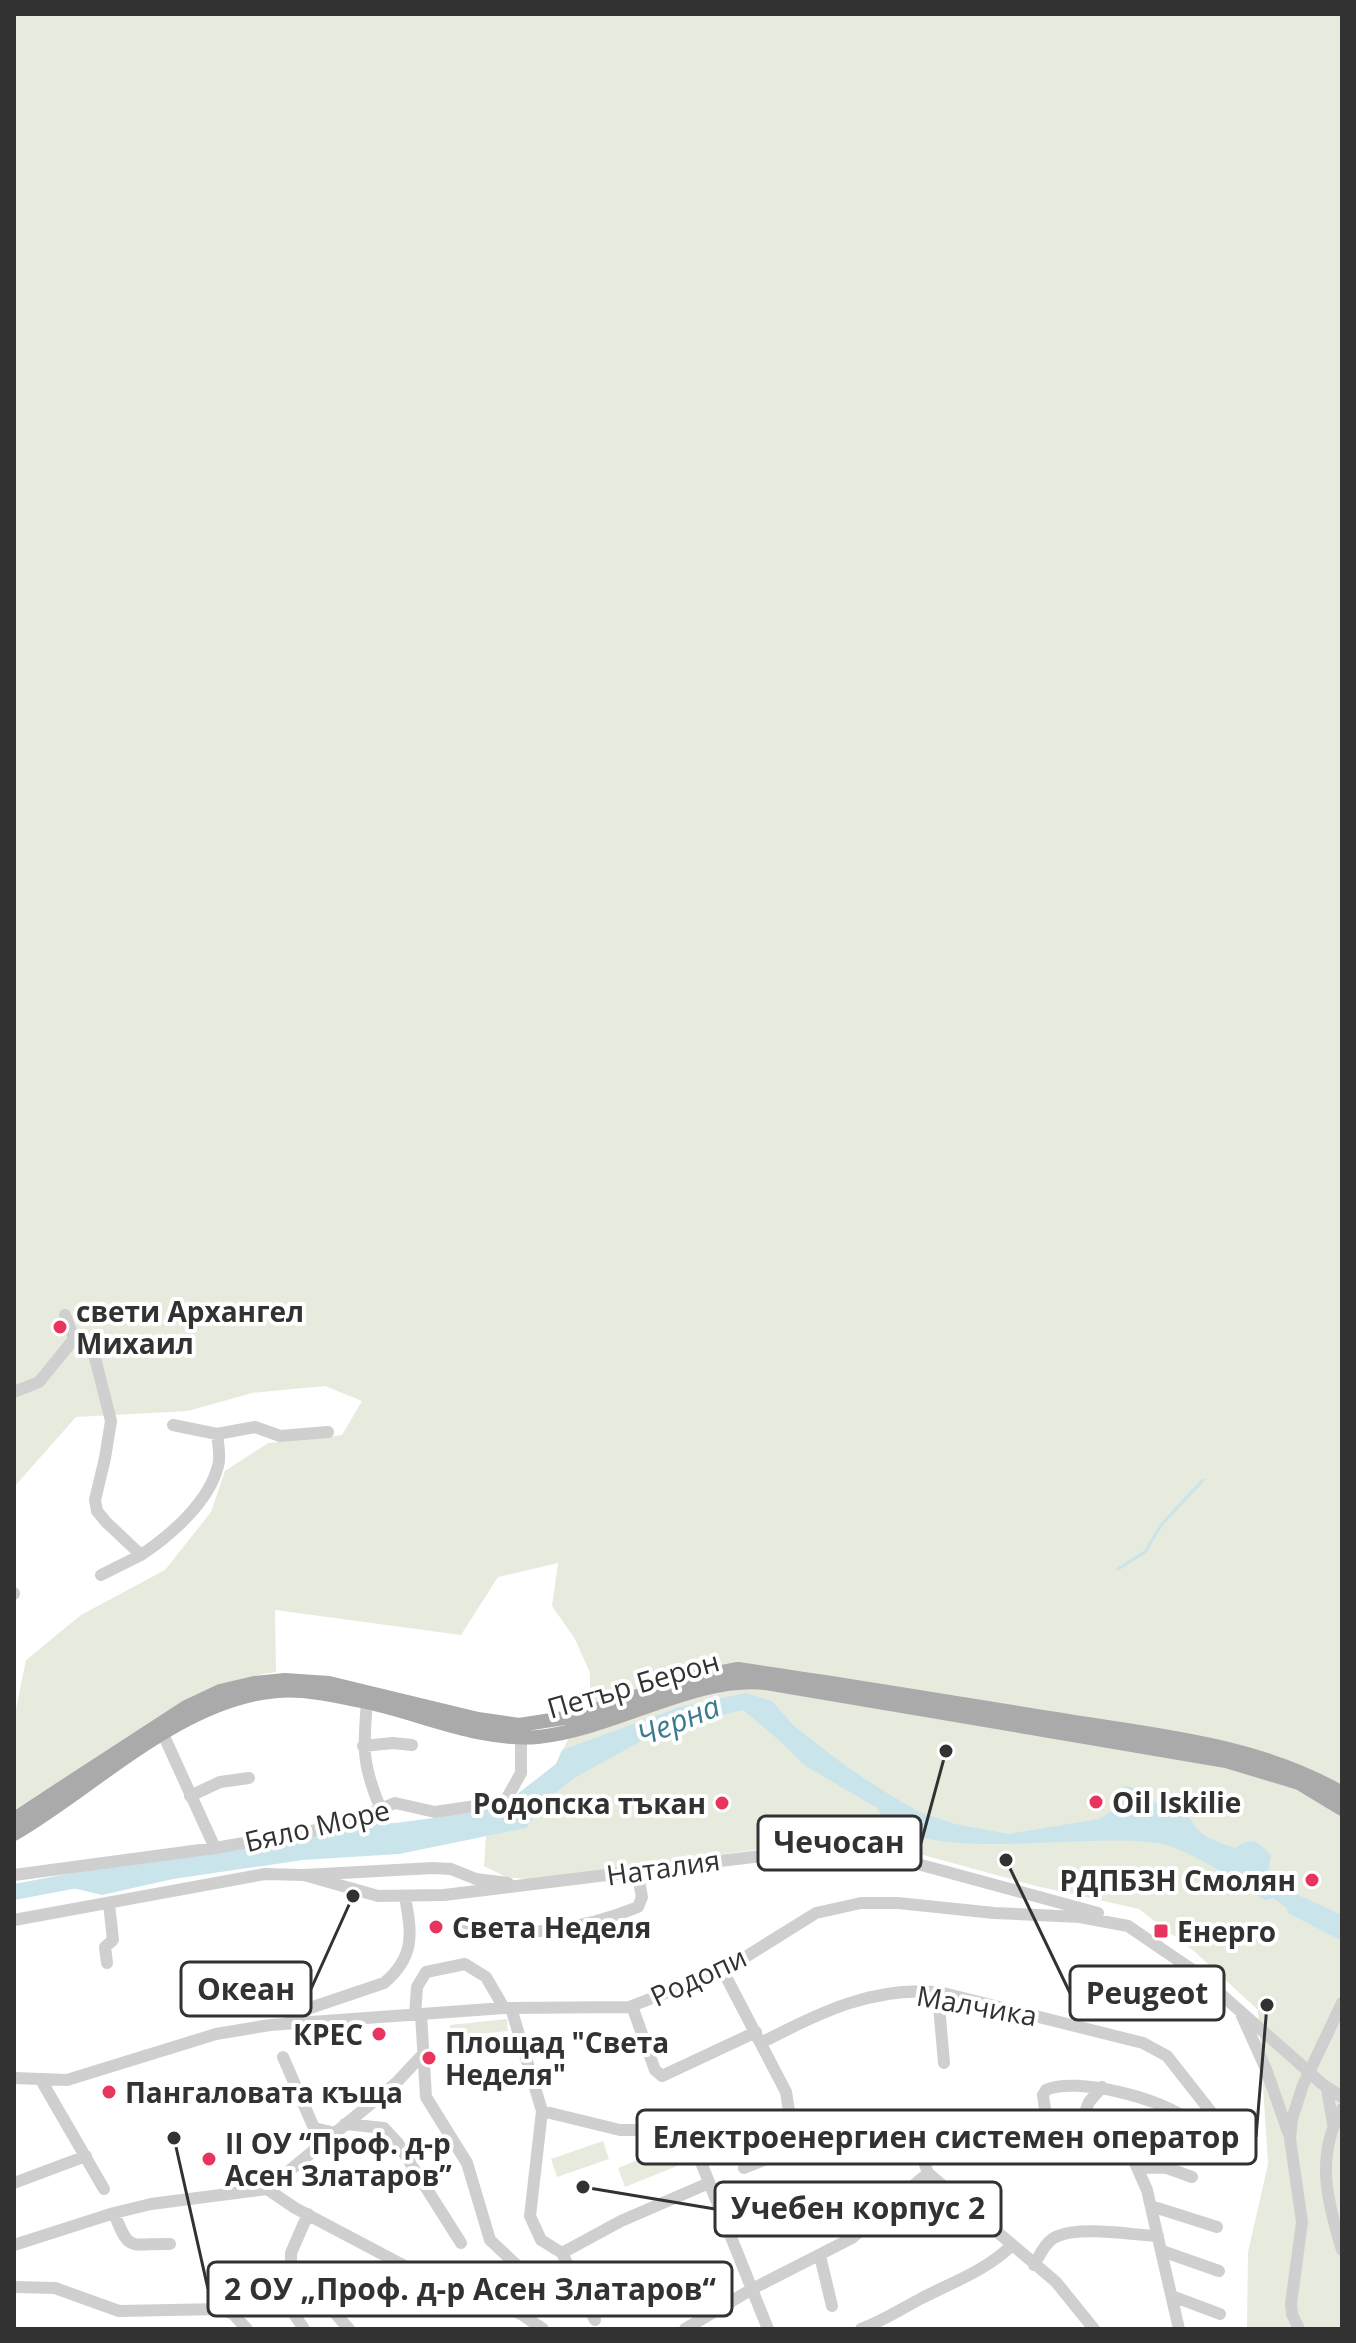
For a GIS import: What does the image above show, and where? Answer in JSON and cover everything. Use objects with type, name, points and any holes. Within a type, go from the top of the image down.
[{"type":"main road","name":"Петър Берон","points":[[14,1819],[174,1714],[220,1691],[254,1683],[300,1680],[329,1683],[478,1719],[519,1725],[577,1716],[696,1677],[738,1669],[1126,1730],[1230,1750],[1285,1765],[1342,1793]]},
{"type":"main road","name":"Петър Берон","points":[[14,1834],[163,1734],[222,1703],[266,1693],[307,1692],[367,1702],[484,1733],[536,1737],[582,1728],[715,1686],[751,1682],[1226,1761],[1299,1783],[1342,1809]]},
{"type":"street","points":[[65,1315],[74,1339]]},
{"type":"street","points":[[14,1392],[39,1382],[74,1339]]},
{"type":"street","points":[[74,1339],[85,1340],[92,1346],[111,1421],[95,1500],[97,1511],[141,1555]]},
{"type":"street","points":[[173,1425],[217,1434],[255,1427],[280,1436],[328,1432]]},
{"type":"street","points":[[101,1575],[165,1539],[199,1502],[219,1463],[217,1434]]},
{"type":"street","points":[[367,1702],[363,1746],[370,1784],[380,1807]]},
{"type":"street","points":[[163,1734],[215,1848]]},
{"type":"street","name":"Бяло Море","points":[[14,1875],[215,1848],[345,1823],[395,1803],[435,1812],[479,1807],[507,1798],[521,1773],[521,1737]]},
{"type":"street","points":[[363,1746],[412,1745]]},
{"type":"street","points":[[190,1796],[220,1782],[249,1778]]},
{"type":"street","name":"Наталия","points":[[304,1875],[370,1894],[405,1897],[474,1893],[834,1847],[857,1848],[1098,1913],[1128,1926]]},
{"type":"street","name":"Наталия","points":[[14,1920],[265,1874],[443,1868],[484,1880],[523,1885]]},
{"type":"street","points":[[460,1920],[475,1928],[509,1934],[598,1921],[638,1907],[642,1897],[637,1871]]},
{"type":"street","points":[[284,2025],[310,2008],[384,1983],[390,1978],[404,1962],[411,1935],[405,1897]]},
{"type":"street","name":"Родопи","points":[[15,2079],[67,2080],[216,2034],[284,2025],[508,2008],[632,2006],[723,1971],[816,1913],[861,1903],[898,1903],[994,1913],[1080,1917],[1128,1926],[1197,1973],[1324,2086],[1342,2107]]},
{"type":"street","points":[[107,1963],[105,1947],[113,1940],[109,1904]]},
{"type":"street","points":[[563,2301],[524,2272],[490,2240],[467,2163],[426,2097],[417,1987],[426,1972],[465,1964],[486,1977],[508,2008],[542,2111],[530,2216],[541,2240],[562,2253],[595,2320]]},
{"type":"street","points":[[723,1971],[786,2092],[786,2151],[744,2168]]},
{"type":"street","name":"Малчика","points":[[632,2006],[655,2070],[662,2076],[821,2011],[857,2000],[906,1992],[943,1993],[1143,2043],[1167,2056],[1215,2117]]},
{"type":"street","points":[[943,1993],[939,2006],[944,2063]]},
{"type":"street","points":[[1290,2139],[1297,2101],[1342,2003]]},
{"type":"street","points":[[1237,2007],[1266,2069],[1290,2139],[1302,2222],[1291,2304],[1299,2329]]},
{"type":"street","points":[[14,2245],[151,2204],[267,2189],[396,2083],[424,2053]]},
{"type":"street","points":[[283,2057],[314,2128],[384,2128],[461,2243]]},
{"type":"street","points":[[41,2080],[104,2189]]},
{"type":"street","points":[[1047,2124],[1043,2095],[1046,2090],[1084,2084],[1102,2087],[1169,2108],[1185,2117],[1199,2131],[1212,2155]]},
{"type":"street","points":[[1324,2086],[1339,2130]]},
{"type":"street","name":"Родопи","points":[[1324,2086],[1342,2097]]},
{"type":"street","points":[[1079,2128],[1089,2102],[1102,2087]]},
{"type":"street","points":[[1342,2107],[1339,2130],[1329,2147],[1324,2181],[1342,2250]]},
{"type":"street","points":[[542,2111],[620,2130],[844,2130],[911,2125],[980,2128],[1047,2124],[1110,2136],[1132,2156],[1138,2167],[1151,2206],[1179,2329]]},
{"type":"street","points":[[911,2125],[928,2173],[1056,2282],[1088,2327]]},
{"type":"street","points":[[688,2130],[768,2329]]},
{"type":"street","points":[[14,2183],[86,2156]]},
{"type":"street","points":[[1138,2167],[1167,2168],[1192,2177]]},
{"type":"street","points":[[685,2329],[752,2289],[852,2238],[928,2173]]},
{"type":"street","points":[[562,2253],[621,2221],[709,2183]]},
{"type":"street","points":[[267,2189],[435,2282],[492,2301],[521,2314],[543,2329]]},
{"type":"street","points":[[1151,2206],[1217,2227]]},
{"type":"street","points":[[114,2213],[124,2239],[135,2245],[170,2244]]},
{"type":"street","points":[[291,2262],[291,2253],[308,2214]]},
{"type":"street","points":[[1034,2265],[1049,2241],[1058,2236],[1090,2232],[1158,2236]]},
{"type":"street","points":[[861,2329],[885,2320],[989,2265],[1012,2245]]},
{"type":"street","points":[[1162,2251],[1219,2271]]},
{"type":"street","points":[[820,2256],[832,2306]]},
{"type":"street","points":[[14,2287],[55,2288],[119,2311],[221,2309],[233,2314],[247,2329]]},
{"type":"street","points":[[320,2296],[349,2329]]},
{"type":"street","points":[[1172,2296],[1220,2314]]},
{"type":"street","points":[[294,2314],[304,2329]]},
{"type":"shaded area","points":[[14,14],[1342,14],[1342,2329],[1247,2329],[1248,2252],[1268,2164],[1258,2010],[1195,1952],[1139,1909],[1036,1886],[854,1836],[537,1880],[506,1877],[484,1866],[486,1837],[528,1787],[556,1764],[590,1694],[590,1673],[575,1639],[552,1606],[558,1563],[498,1577],[461,1635],[275,1610],[276,1672],[235,1681],[197,1698],[14,1810],[14,1719],[26,1660],[81,1615],[165,1570],[211,1512],[225,1471],[268,1443],[342,1435],[362,1401],[325,1386],[252,1393],[188,1411],[76,1417],[14,1487]]},
{"type":"shaded area","points":[[507,2019],[508,2031],[451,2037],[450,2025]]},
{"type":"shaded area","points":[[603,2141],[609,2159],[557,2177],[551,2159]]},
{"type":"shaded area","points":[[669,2147],[677,2166],[625,2187],[618,2168]]},
{"type":"water","points":[[746,1693],[772,1701],[794,1726],[887,1793],[919,1812],[955,1824],[1009,1834],[1099,1819],[1114,1810],[1124,1786],[1137,1789],[1153,1802],[1189,1815],[1201,1833],[1214,1840],[1235,1848],[1246,1842],[1258,1843],[1271,1855],[1268,1874],[1283,1888],[1342,1915],[1342,1941],[1288,1913],[1287,1908],[1273,1898],[1264,1900],[1206,1863],[1169,1846],[1140,1841],[1011,1844],[926,1839],[896,1827],[877,1808],[804,1765],[743,1710],[643,1740],[576,1777],[547,1799],[526,1828],[399,1854],[303,1860],[173,1879],[102,1895],[73,1888],[117,1875],[286,1850],[306,1836],[346,1824],[395,1823],[471,1813],[503,1805],[556,1764],[562,1750],[680,1707]]},
{"type":"waterway","points":[[1118,1569],[1145,1552],[1161,1525],[1203,1480]]},
{"type":"waterway","name":"Черна","points":[[14,1892],[205,1856],[316,1839]]},
{"type":"place","name":"свети Архангел Михаил","points":[[60,1327]]},
{"type":"place","name":"Чечосан","points":[[946,1751]]},
{"type":"place","name":"Oil Iskilie","points":[[1096,1802]]},
{"type":"place","name":"Родопска тъкан","points":[[722,1803]]},
{"type":"place","name":"Peugeot","points":[[1006,1860]]},
{"type":"place","name":"РДПБЗН Смолян","points":[[1312,1880]]},
{"type":"place","name":"Океан","points":[[353,1896]]},
{"type":"place","name":"Света Неделя","points":[[436,1927]]},
{"type":"place","name":"Енерго","points":[[1161,1931]]},
{"type":"place","name":"Електроенергиен системен оператор","points":[[1267,2005]]},
{"type":"place","name":"КРЕС","points":[[379,2034]]},
{"type":"place","name":"Площад \"Света Неделя\"","points":[[429,2058]]},
{"type":"place","name":"Пангаловата къща","points":[[109,2092]]},
{"type":"place","name":"2 ОУ „Проф. д-р Асен Златаров“","points":[[174,2138]]},
{"type":"place","name":"II ОУ “Проф. д-р Асен Златаров”","points":[[209,2159]]},
{"type":"place","name":"Учебен корпус 2","points":[[583,2187]]}]
